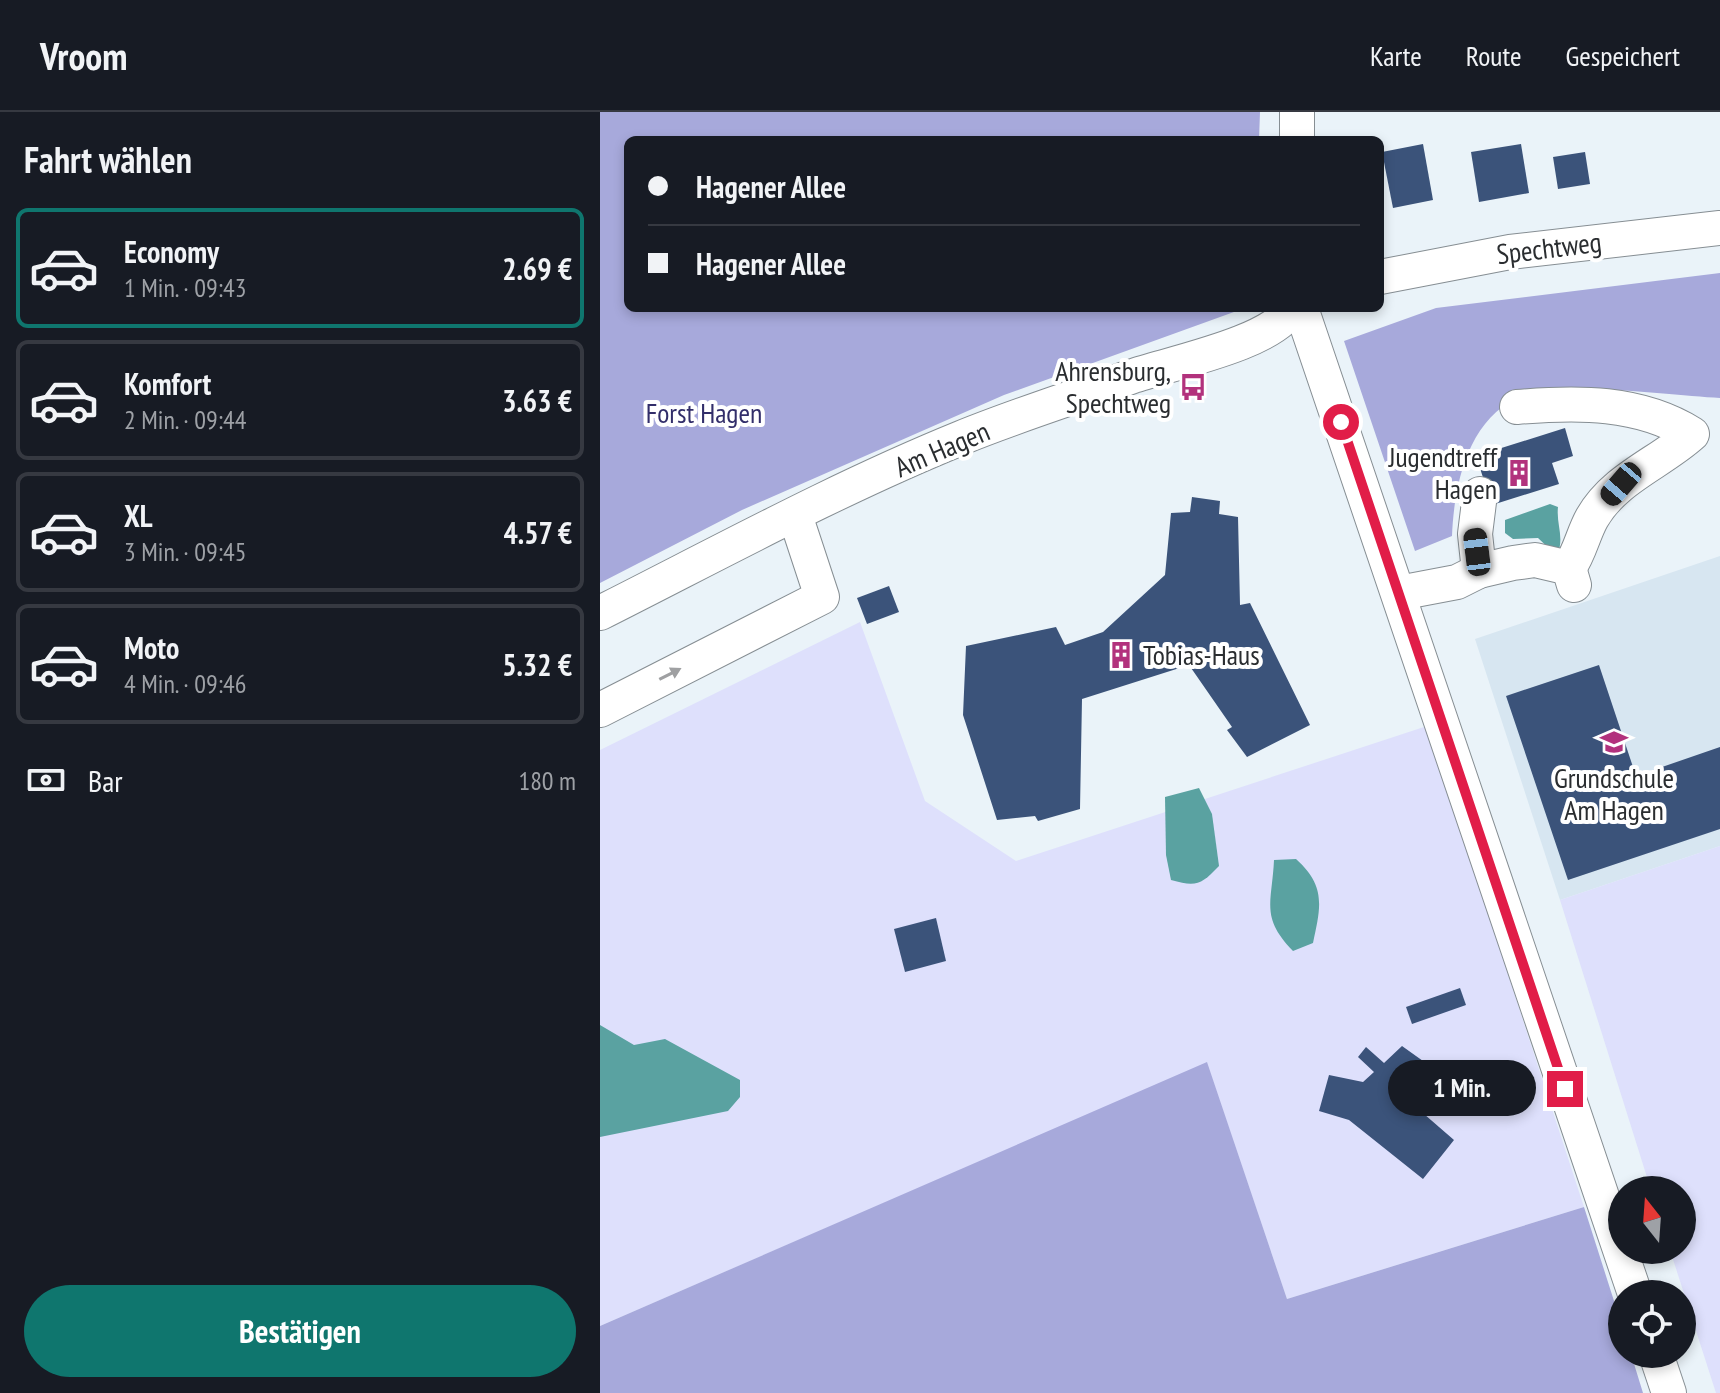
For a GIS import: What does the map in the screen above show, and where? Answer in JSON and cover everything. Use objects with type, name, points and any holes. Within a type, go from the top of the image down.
[{"type":"street","points":[[1297,112],[1297,136]]},
{"type":"street","name":"Spechtweg","points":[[1384,276],[1510,252],[1720,228]]},
{"type":"street","name":"Am Hagen","points":[[600,613],[795,515],[961,438],[1147,371],[1260,335],[1287,317],[1289,312]]},
{"type":"street","points":[[1302,312],[1630,1280]]},
{"type":"street","points":[[1399,593],[1457,582],[1479,571],[1535,560],[1572,576],[1592,518],[1621,484],[1692,434],[1653,414],[1612,406],[1517,407]]},
{"type":"street","points":[[1479,571],[1475,534],[1480,494]]},
{"type":"street","points":[[600,710],[822,597],[795,515]]},
{"type":"street","points":[[1661,1368],[1669,1393]]},
{"type":"shaded area","points":[[1550,504],[1558,507],[1560,543],[1557,556],[1538,538],[1513,539],[1505,533],[1505,520]]},
{"type":"shaded area","name":"Grundschule Am Hagen","points":[[1720,556],[1720,846],[1560,900],[1475,639]]},
{"type":"shaded area","points":[[860,622],[925,801],[1016,861],[1427,726],[1584,1207],[1287,1299],[1207,1063],[600,1326],[600,750]]},
{"type":"shaded area","points":[[1199,788],[1212,814],[1219,866],[1198,883],[1171,880],[1166,855],[1165,797]]},
{"type":"shaded area","points":[[1720,846],[1720,1393],[1716,1393],[1696,1331],[1696,1280],[1680,1280],[1675,1264],[1696,1264],[1696,1176],[1647,1176],[1560,900]]},
{"type":"shaded area","points":[[1296,859],[1317,888],[1319,907],[1313,943],[1293,951],[1272,919],[1270,899],[1274,860]]},
{"type":"shaded area","points":[[600,1025],[634,1045],[665,1039],[740,1080],[740,1097],[728,1111],[600,1137]]},
{"type":"green space","name":"Forst Hagen","points":[[600,112],[1260,112],[1259,136],[624,136],[624,312],[1234,312],[1004,395],[742,510],[600,583]]},
{"type":"green space","points":[[1720,273],[1720,398],[1586,389],[1535,392],[1517,398],[1486,423],[1466,457],[1456,497],[1452,536],[1415,551],[1344,341],[1436,308]]},
{"type":"green space","points":[[1207,1062],[1287,1299],[1584,1207],[1608,1282],[1608,1368],[1635,1368],[1643,1393],[600,1393],[600,1326]]},
{"type":"building","points":[[1423,144],[1433,200],[1393,208],[1384,152]]},
{"type":"building","points":[[1521,144],[1529,193],[1479,202],[1471,152]]},
{"type":"building","points":[[1585,152],[1590,184],[1558,189],[1553,157]]},
{"type":"building","name":"Jugendtreff Hagen","points":[[1565,428],[1573,456],[1552,463],[1559,484],[1492,505],[1476,456]]},
{"type":"building","name":"Tobias-Haus","points":[[1192,497],[1220,501],[1219,514],[1238,517],[1240,605],[1250,603],[1310,725],[1247,757],[1227,730],[1232,727],[1189,665],[1082,699],[1080,809],[1038,821],[1035,816],[997,820],[963,715],[966,646],[1056,627],[1065,645],[1103,632],[1165,575],[1171,513],[1190,512]]},
{"type":"building","points":[[889,586],[899,612],[867,624],[857,598]]},
{"type":"building","points":[[1599,665],[1636,776],[1720,747],[1720,829],[1568,880],[1506,696]]},
{"type":"building","points":[[936,918],[946,961],[905,972],[894,929]]},
{"type":"building","points":[[1460,988],[1466,1005],[1412,1024],[1406,1007]]},
{"type":"building","points":[[1402,1046],[1430,1066],[1409,1101],[1454,1140],[1423,1179],[1349,1120],[1319,1111],[1329,1075],[1363,1082],[1374,1072],[1358,1057],[1366,1047],[1384,1063]]},
{"type":"place","name":"Ahrensburg, Spechtweg","points":[[1193,387]]},
{"type":"place","name":"Jugendtreff Hagen","points":[[1519,473]]},
{"type":"place","name":"Tobias-Haus","points":[[1121,655]]},
{"type":"place","name":"Grundschule Am Hagen","points":[[1614,742]]},
{"type":"route","points":[[1341,422],[1565,1089]]}]
